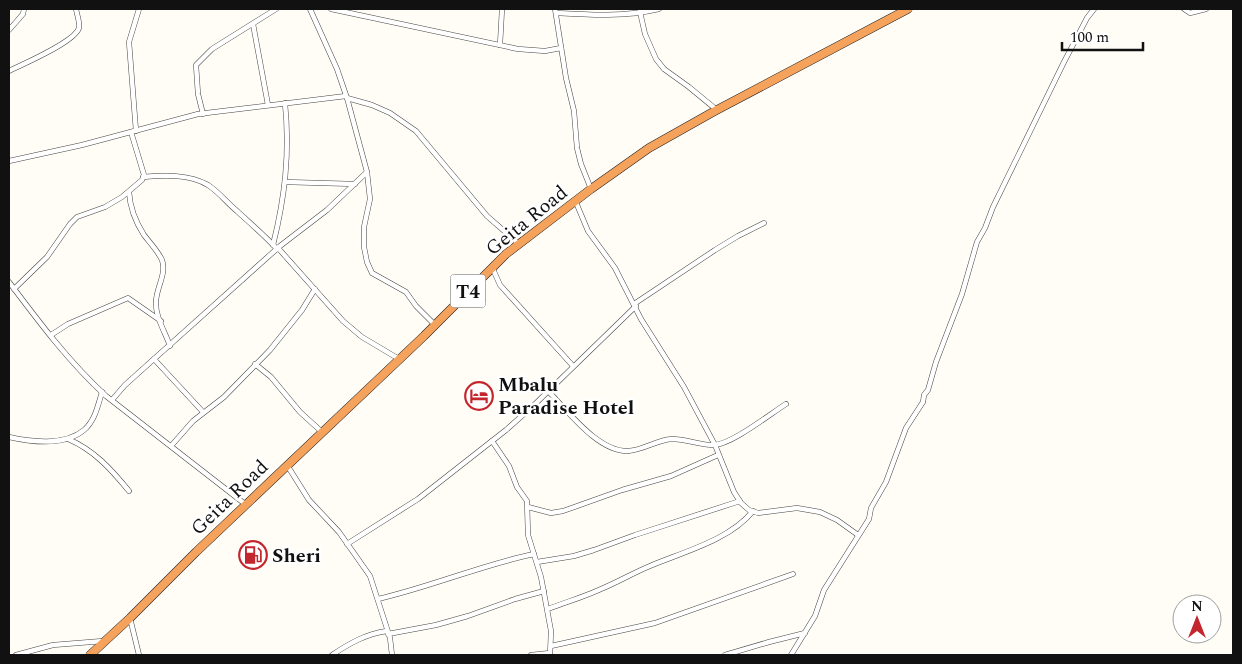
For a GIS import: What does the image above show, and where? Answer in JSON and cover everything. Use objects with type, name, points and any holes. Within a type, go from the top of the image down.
[{"type":"highway","name":"Geita Road","points":[[90,655],[245,504],[435,325],[492,267],[519,244],[575,200],[650,148],[717,110],[908,9]]},
{"type":"street","points":[[9,30],[23,14],[24,9]]},
{"type":"street","points":[[9,71],[64,43],[76,32],[79,22],[76,9]]},
{"type":"street","points":[[136,130],[129,42],[140,9]]},
{"type":"street","points":[[203,114],[198,94],[196,64],[212,48],[276,9]]},
{"type":"street","points":[[310,9],[337,69],[347,97],[367,172],[370,199],[364,227],[364,248],[369,267],[377,277],[406,292],[416,306],[435,325]]},
{"type":"street","points":[[332,9],[500,45],[531,50],[561,48]]},
{"type":"street","points":[[364,15],[366,9]]},
{"type":"street","points":[[500,45],[502,9]]},
{"type":"street","points":[[591,189],[577,148],[574,111],[566,78],[555,11],[616,15],[659,9]]},
{"type":"street","points":[[791,655],[815,616],[824,590],[869,519],[871,508],[886,482],[906,428],[923,402],[924,394],[928,390],[936,362],[962,294],[977,242],[1060,70],[1087,18],[1094,9]]},
{"type":"street","points":[[1184,9],[1190,13],[1206,9]]},
{"type":"street","points":[[641,11],[645,34],[656,59],[664,69],[717,110]]},
{"type":"street","points":[[253,24],[268,105]]},
{"type":"street","points":[[9,161],[203,114],[347,97],[390,113],[416,131],[487,216],[519,244]]},
{"type":"street","points":[[272,245],[280,215],[285,182],[288,137],[286,103]]},
{"type":"street","points":[[14,289],[47,257],[77,217],[105,207],[129,192],[142,180],[144,175],[130,132]]},
{"type":"street","points":[[112,400],[277,248],[327,210],[367,172]]},
{"type":"street","points":[[143,177],[186,178],[198,180],[209,186],[277,248],[344,321],[362,337],[399,359]]},
{"type":"street","points":[[285,182],[355,184]]},
{"type":"street","points":[[129,192],[136,223],[156,250],[162,262],[163,270],[157,287],[156,303],[170,346]]},
{"type":"street","points":[[575,200],[588,231],[615,268],[641,319],[684,387],[715,445],[740,501],[749,510],[758,513],[797,508],[820,512],[837,520],[858,535]]},
{"type":"street","points":[[347,544],[418,498],[492,441],[548,391],[635,305],[715,250],[764,223]]},
{"type":"street","points":[[492,267],[500,285],[574,366]]},
{"type":"street","points":[[9,282],[86,377],[112,400],[245,504]]},
{"type":"street","points":[[171,446],[203,412],[224,397],[270,350],[290,327],[315,289]]},
{"type":"street","points":[[51,335],[74,321],[128,298],[161,321]]},
{"type":"street","points":[[154,360],[203,412]]},
{"type":"street","points":[[255,364],[270,377],[300,412],[322,432]]},
{"type":"street","points":[[548,391],[590,434],[605,445],[619,450],[630,451],[658,441],[672,439],[715,445],[741,434],[786,404]]},
{"type":"street","points":[[9,438],[57,440],[73,437],[85,430],[95,414],[102,392]]},
{"type":"street","points":[[66,438],[96,454],[129,491]]},
{"type":"street","points":[[492,441],[509,466],[518,487],[527,501],[526,524],[528,535],[537,562],[548,609],[551,631],[550,654],[531,655]]},
{"type":"street","points":[[528,507],[551,513],[563,511],[622,490],[671,476],[718,455]]},
{"type":"street","points":[[287,465],[309,500],[339,532],[370,576],[388,633],[392,655]]},
{"type":"street","points":[[537,562],[574,556],[594,550],[740,501]]},
{"type":"street","points":[[548,609],[600,590],[734,530],[746,521],[753,511]]},
{"type":"street","points":[[378,599],[410,592],[534,554]]},
{"type":"street","points":[[551,646],[655,623],[793,574]]},
{"type":"street","points":[[332,655],[360,637],[373,633],[388,633],[436,625],[544,591]]},
{"type":"street","points":[[130,618],[139,655]]},
{"type":"street","points":[[725,655],[805,634]]},
{"type":"street","points":[[16,655],[53,644],[105,641]]},
{"type":"place","name":"Mbalu Paradise Hotel","points":[[479,396]]},
{"type":"place","name":"Sheri","points":[[253,555]]}]
